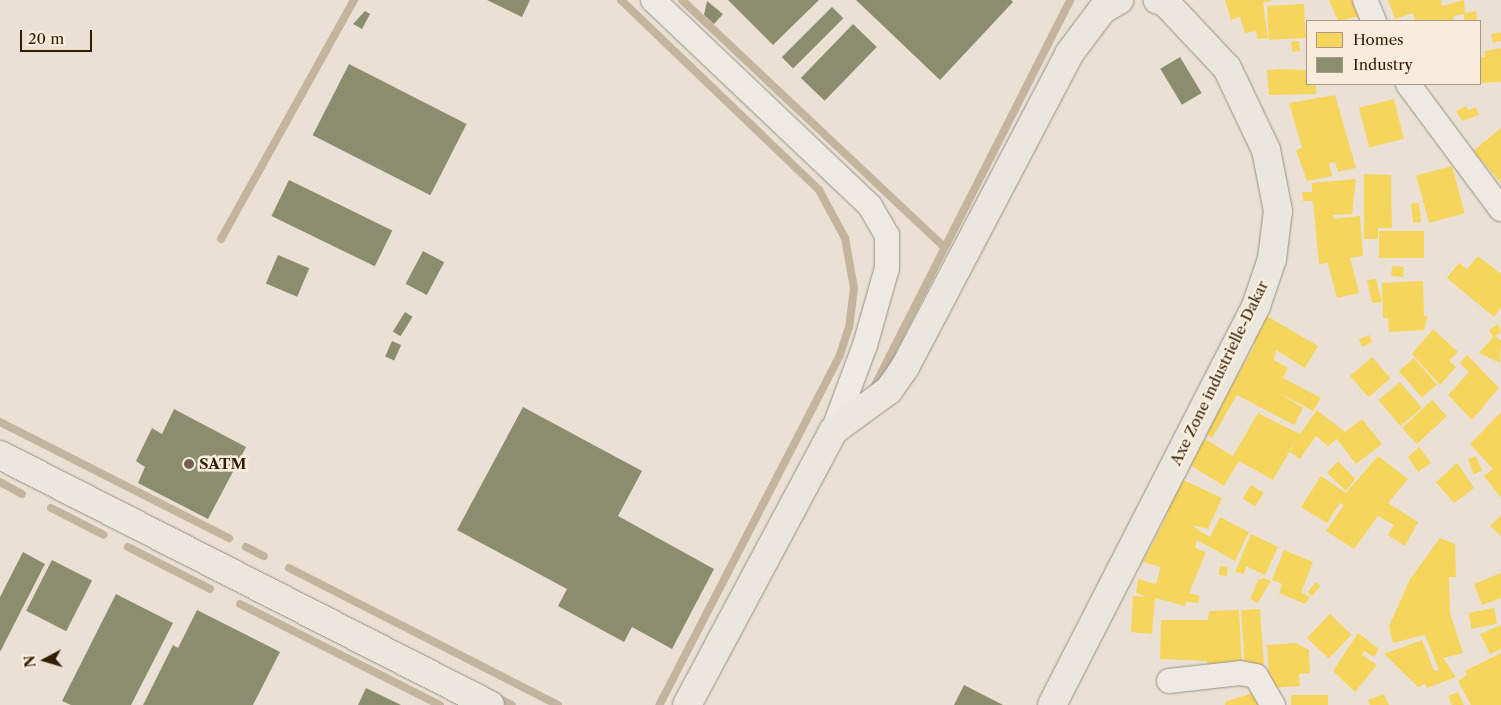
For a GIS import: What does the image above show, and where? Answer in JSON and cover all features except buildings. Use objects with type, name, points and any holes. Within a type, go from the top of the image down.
[{"type":"main road","points":[[687,705],[832,431],[888,390],[905,367],[1069,54],[1102,10],[1119,0]]},
{"type":"main road","name":"Axe Zone industrielle-Dakar","points":[[1052,705],[1256,306],[1272,259],[1278,211],[1266,150],[1227,68],[1198,34],[1164,1]]},
{"type":"main road","points":[[0,456],[490,705]]},
{"type":"street","points":[[653,0],[870,206],[887,235],[887,268],[865,345],[832,431]]},
{"type":"street","points":[[1365,0],[1374,20]]},
{"type":"street","points":[[1409,85],[1501,209]]},
{"type":"street","points":[[1169,681],[1240,672],[1256,676],[1273,705]]},
{"type":"waterway","points":[[221,239],[354,0]]},
{"type":"waterway","points":[[621,0],[819,190],[845,238],[854,288],[849,327],[840,355],[659,705]]},
{"type":"waterway","points":[[682,0],[944,247]]},
{"type":"waterway","points":[[872,391],[1070,0]]},
{"type":"waterway","points":[[0,422],[229,538]]},
{"type":"waterway","points":[[0,482],[22,494]]},
{"type":"waterway","points":[[51,508],[104,535]]},
{"type":"waterway","points":[[128,547],[210,589]]},
{"type":"waterway","points":[[246,547],[264,556]]},
{"type":"waterway","points":[[289,568],[558,705]]},
{"type":"waterway","points":[[240,604],[440,705]]},
{"type":"waterway","points":[[494,696],[512,705]]},
{"type":"place","name":"SATM","points":[[189,464]]}]
